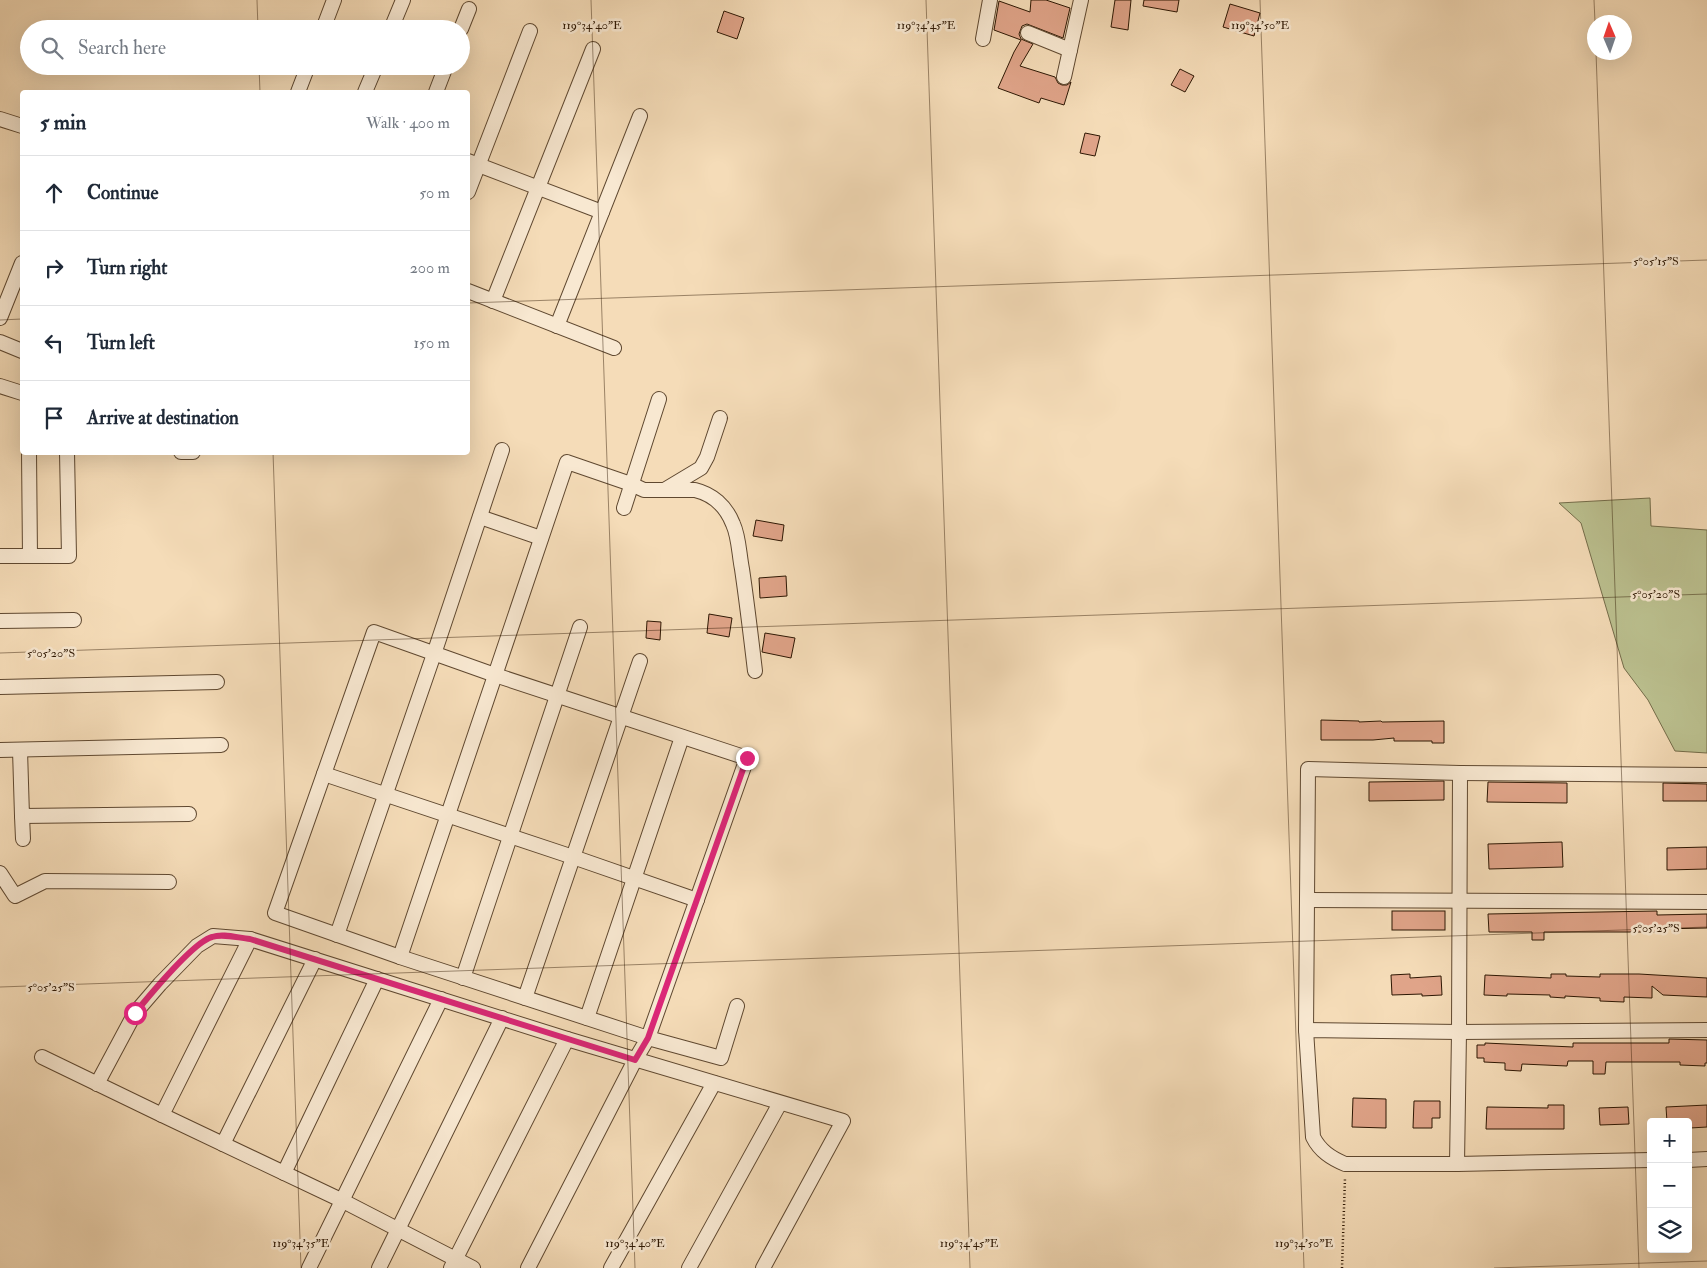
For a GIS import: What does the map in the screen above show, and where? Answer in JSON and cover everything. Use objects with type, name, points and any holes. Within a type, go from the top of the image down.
[{"type":"street","points":[[326,20],[334,0]]},
{"type":"street","points":[[395,20],[403,0]]},
{"type":"street","points":[[983,39],[990,0]]},
{"type":"street","points":[[1064,77],[1081,0]]},
{"type":"street","points":[[464,20],[468,9]]},
{"type":"street","points":[[470,180],[473,163],[530,31]]},
{"type":"street","points":[[1028,33],[1070,50]]},
{"type":"street","points":[[493,301],[593,49]]},
{"type":"street","points":[[299,90],[305,75]]},
{"type":"street","points":[[366,90],[372,75]]},
{"type":"street","points":[[437,90],[443,75]]},
{"type":"street","points":[[557,326],[640,116]]},
{"type":"street","points":[[0,119],[20,125]]},
{"type":"street","points":[[473,163],[602,212]]},
{"type":"street","points":[[0,318],[20,268]]},
{"type":"street","points":[[470,295],[493,301],[614,348]]},
{"type":"street","points":[[0,342],[20,350]]},
{"type":"street","points":[[0,386],[20,392]]},
{"type":"street","points":[[624,508],[659,399]]},
{"type":"street","points":[[664,491],[700,468],[707,457],[720,418]]},
{"type":"street","points":[[337,935],[502,450]]},
{"type":"street","points":[[29,455],[30,556]]},
{"type":"street","points":[[0,556],[69,556],[68,455]]},
{"type":"street","points":[[400,957],[567,462],[632,484],[644,490],[694,490],[712,496],[723,506],[733,524],[749,614],[755,671]]},
{"type":"street","points":[[480,517],[541,538]]},
{"type":"street","points":[[0,621],[74,620]]},
{"type":"street","points":[[463,978],[580,627]]},
{"type":"street","points":[[528,1268],[648,1038],[747,758],[557,696],[374,632],[275,913],[463,978],[648,1038],[721,1058],[737,1006]]},
{"type":"street","points":[[526,998],[640,661]]},
{"type":"street","points":[[0,686],[217,682]]},
{"type":"street","points":[[587,1018],[682,737]]},
{"type":"street","points":[[0,750],[221,745]]},
{"type":"street","points":[[20,750],[22,839]]},
{"type":"street","points":[[1647,1160],[1345,1164],[1335,1160],[1323,1151],[1314,1137],[1306,1030],[1308,769],[1460,773],[1707,775]]},
{"type":"street","points":[[1457,1164],[1460,773]]},
{"type":"street","points":[[324,774],[447,816],[574,856],[697,900]]},
{"type":"street","points":[[22,816],[189,814]]},
{"type":"street","points":[[0,873],[15,896],[45,882],[169,882]]},
{"type":"street","points":[[1308,900],[1707,902]]},
{"type":"street","points":[[97,1084],[135,1013],[197,946],[213,936],[250,939],[635,1060],[843,1121],[763,1268]]},
{"type":"street","points":[[162,1115],[250,939]]},
{"type":"street","points":[[223,1144],[315,959]]},
{"type":"street","points":[[284,1173],[377,979]]},
{"type":"street","points":[[309,1268],[441,999]]},
{"type":"street","points":[[379,1268],[502,1018]]},
{"type":"street","points":[[1306,1030],[1459,1032],[1707,1030]]},
{"type":"street","points":[[454,1264],[567,1039]]},
{"type":"street","points":[[42,1057],[341,1200],[398,1230],[454,1264],[473,1268]]},
{"type":"street","points":[[611,1268],[714,1083]]},
{"type":"street","points":[[688,1268],[780,1103]]},
{"type":"street","points":[[1692,1160],[1707,1160]]},
{"type":"path","points":[[1342,1268],[1345,1164]]},
{"type":"green space","points":[[1650,498],[1651,526],[1707,530],[1707,753],[1675,751],[1648,700],[1624,668],[1581,523],[1559,503]]},
{"type":"building","points":[[1031,0],[1046,0],[1070,8],[1063,38],[1027,24],[1022,26],[1019,34],[1021,39],[1033,44],[1020,66],[1055,77],[1058,83],[1062,85],[1067,85],[1071,82],[1064,105],[1041,98],[1039,103],[998,88],[1021,40],[994,30],[999,1],[1030,12]]},
{"type":"building","points":[[1115,0],[1131,0],[1128,30],[1111,27]]},
{"type":"building","points":[[1144,0],[1179,0],[1177,12],[1143,6]]},
{"type":"building","points":[[1230,4],[1260,13],[1254,36],[1223,27]]},
{"type":"building","points":[[724,11],[744,18],[737,39],[717,32]]},
{"type":"building","points":[[1180,69],[1194,76],[1185,92],[1171,85]]},
{"type":"building","points":[[1085,133],[1100,136],[1095,156],[1080,153]]},
{"type":"building","points":[[756,520],[784,525],[782,541],[753,536]]},
{"type":"building","points":[[786,576],[787,596],[760,598],[759,578]]},
{"type":"building","points":[[709,614],[732,618],[729,637],[707,633]]},
{"type":"building","points":[[647,621],[661,622],[660,640],[646,638]]},
{"type":"building","points":[[765,633],[795,638],[791,658],[762,652]]},
{"type":"building","points":[[1321,720],[1359,722],[1444,721],[1444,743],[1432,743],[1432,741],[1394,741],[1394,738],[1321,740]]},
{"type":"building","points":[[1444,781],[1444,800],[1369,801],[1369,782]]},
{"type":"building","points":[[1488,782],[1567,783],[1567,803],[1487,802]]},
{"type":"building","points":[[1663,783],[1707,784],[1707,801],[1663,801]]},
{"type":"building","points":[[1562,842],[1563,867],[1489,869],[1488,844]]},
{"type":"building","points":[[1707,847],[1707,869],[1667,870],[1667,848]]},
{"type":"building","points":[[1392,911],[1445,911],[1445,930],[1392,930]]},
{"type":"building","points":[[1657,911],[1657,915],[1707,914],[1707,928],[1657,929],[1657,932],[1544,932],[1544,940],[1532,940],[1532,932],[1489,932],[1488,914]]},
{"type":"building","points":[[1410,974],[1410,978],[1441,976],[1442,995],[1392,995],[1391,975]]},
{"type":"building","points":[[1551,974],[1600,977],[1600,974],[1639,974],[1707,978],[1707,997],[1663,995],[1652,986],[1652,998],[1624,997],[1624,1002],[1600,1001],[1600,998],[1550,997],[1550,995],[1484,995],[1485,975],[1551,978]]},
{"type":"building","points":[[1669,1039],[1707,1040],[1707,1063],[1705,1063],[1705,1066],[1680,1065],[1680,1062],[1606,1062],[1605,1074],[1593,1074],[1593,1061],[1568,1061],[1567,1066],[1522,1064],[1521,1071],[1505,1070],[1505,1063],[1484,1062],[1484,1058],[1477,1058],[1477,1045],[1485,1045],[1485,1043],[1573,1047],[1573,1043],[1669,1043]]},
{"type":"building","points":[[1353,1098],[1386,1099],[1386,1128],[1352,1127]]},
{"type":"building","points":[[1414,1101],[1440,1101],[1440,1118],[1432,1118],[1432,1128],[1413,1128]]},
{"type":"building","points":[[1548,1105],[1564,1105],[1564,1129],[1486,1129],[1487,1107],[1548,1108]]},
{"type":"building","points":[[1707,1105],[1707,1127],[1692,1128],[1692,1118],[1667,1118],[1666,1107]]},
{"type":"building","points":[[1628,1107],[1629,1124],[1600,1125],[1599,1108]]},
{"type":"route","points":[[135,1013],[197,946],[213,936],[220,936],[250,939],[635,1060],[648,1038],[747,758]]}]
